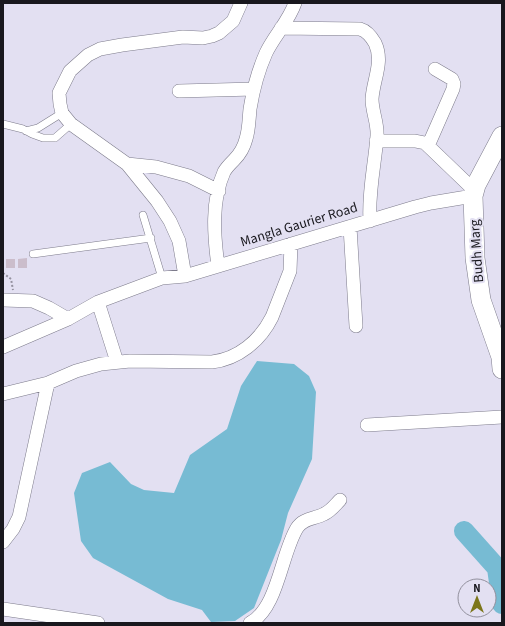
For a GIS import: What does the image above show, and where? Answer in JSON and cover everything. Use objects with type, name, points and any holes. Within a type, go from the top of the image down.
[{"type":"street","points":[[185,276],[179,240],[170,221],[157,200],[127,164],[71,124],[62,112],[59,93],[70,71],[88,55],[100,49],[183,37],[203,38],[212,36],[219,33],[233,21],[241,3]]},
{"type":"street","points":[[218,266],[215,232],[216,209],[224,172],[240,152],[247,137],[254,89],[267,53],[295,3]]},
{"type":"street","points":[[281,28],[360,29],[367,32],[376,45],[379,54],[377,75],[372,98],[376,120],[376,140],[369,195],[370,220]]},
{"type":"street","points":[[428,146],[454,84],[452,79],[435,69]]},
{"type":"street","points":[[179,91],[254,89]]},
{"type":"street","name":"Budh Marg","points":[[502,136],[476,185],[474,194],[475,258],[481,300],[502,361]]},
{"type":"street","points":[[376,140],[420,141],[428,146],[474,194]]},
{"type":"street","points":[[127,164],[156,167],[189,176],[219,191]]},
{"type":"street","name":"Mangla Gaurier Road","points":[[3,347],[68,319],[98,302],[162,278],[185,276],[370,220],[431,203],[474,194]]},
{"type":"street","points":[[350,227],[356,326]]},
{"type":"street","points":[[3,394],[48,383],[89,366],[130,361],[212,362],[239,353],[255,341],[269,323],[290,271],[292,244]]},
{"type":"street","points":[[9,300],[33,301],[68,319]]},
{"type":"street","points":[[98,302],[117,362]]},
{"type":"street","points":[[3,542],[13,529],[19,516],[48,383]]},
{"type":"street","points":[[367,425],[502,417]]},
{"type":"street","points":[[250,623],[257,619],[267,605],[298,526],[302,522],[324,514],[340,500]]},
{"type":"street","points":[[3,609],[62,620],[98,623]]},
{"type":"lane","points":[[26,131],[38,128],[62,112]]},
{"type":"lane","points":[[3,124],[43,138],[55,138],[71,124]]},
{"type":"lane","points":[[143,215],[162,278]]},
{"type":"lane","points":[[33,254],[151,238]]},
{"type":"path","points":[[3,273],[11,278],[9,300]]},
{"type":"water","points":[[257,361],[294,364],[309,376],[316,392],[312,459],[288,513],[281,540],[254,608],[235,621],[211,622],[202,610],[168,599],[93,558],[81,541],[74,493],[82,473],[110,462],[131,484],[144,490],[174,493],[190,455],[227,429],[241,386]]},
{"type":"building","points":[[27,258],[27,268],[18,268],[18,259]]},
{"type":"building","points":[[6,259],[15,259],[15,268],[6,268]]},
{"type":"waterway","points":[[464,531],[497,568],[502,604]]}]
